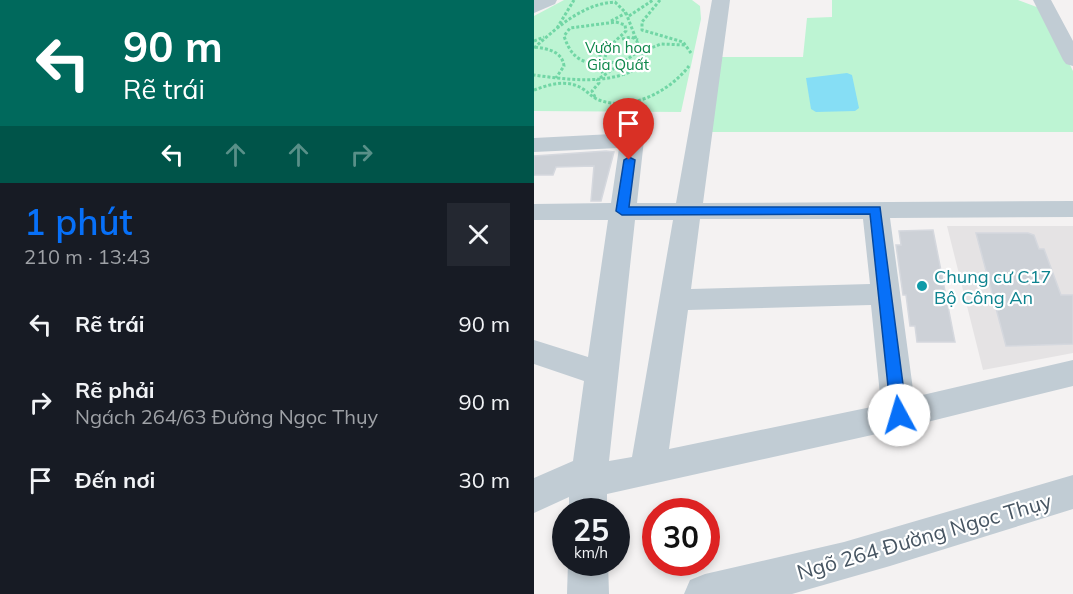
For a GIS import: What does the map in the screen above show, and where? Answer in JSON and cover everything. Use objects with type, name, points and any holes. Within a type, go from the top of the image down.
[{"type":"street","points":[[534,7],[548,0]]},
{"type":"street","points":[[648,469],[721,0]]},
{"type":"street","points":[[1042,0],[1073,60]]},
{"type":"street","points":[[534,145],[632,140],[589,488]]},
{"type":"street","points":[[534,212],[1073,209]]},
{"type":"street","points":[[876,210],[899,415]]},
{"type":"street","points":[[675,300],[886,294]]},
{"type":"street","points":[[534,352],[603,374]]},
{"type":"street","points":[[534,496],[589,488],[648,469],[899,415],[1073,373]]},
{"type":"street","name":"Ngõ 264 Đường Ngọc Thụy","points":[[705,594],[760,588],[1073,492]]},
{"type":"street","points":[[588,576],[588,594]]},
{"type":"path","points":[[557,28],[574,0]]},
{"type":"path","points":[[629,17],[652,0]]},
{"type":"path","points":[[534,90],[565,83],[579,87],[597,100],[612,103],[631,100],[662,90],[679,78],[689,66],[691,54],[688,46],[668,37],[642,30],[642,22],[660,0]]},
{"type":"path","points":[[534,47],[566,22],[591,7],[609,1],[620,4],[627,13],[642,50],[643,63],[632,72],[597,78],[573,79],[534,75]]},
{"type":"path","points":[[643,7],[649,8],[651,12]]},
{"type":"path","points":[[602,23],[627,13]]},
{"type":"path","points":[[566,22],[572,25],[602,23],[625,25],[626,31],[606,53],[596,61],[586,63]]},
{"type":"path","points":[[565,34],[570,28],[582,25]]},
{"type":"path","points":[[534,41],[559,30],[565,34],[568,49],[577,59],[599,66],[603,74]]},
{"type":"path","points":[[619,40],[629,37],[639,42]]},
{"type":"path","points":[[597,78],[619,62],[642,50],[669,42],[668,37]]},
{"type":"path","points":[[661,44],[688,46]]},
{"type":"path","points":[[534,47],[559,54],[565,64],[556,78]]},
{"type":"path","points":[[606,53],[604,59],[606,62],[619,62]]},
{"type":"path","points":[[561,72],[573,79]]},
{"type":"path","points":[[597,78],[600,81],[592,91],[597,100]]},
{"type":"shaded area","points":[[947,226],[1073,226],[1073,353],[983,370]]},
{"type":"green space","name":"Vườn hoa Gia Quất","points":[[564,0],[692,0],[700,6],[701,19],[681,112],[534,111],[534,16]]},
{"type":"green space","points":[[832,0],[1018,0],[1042,9],[1073,71],[1073,132],[701,132],[713,57],[803,57],[807,18],[832,17]]},
{"type":"water","points":[[847,73],[852,75],[859,108],[855,111],[816,112],[811,109],[806,78]]},
{"type":"building","points":[[614,152],[601,201],[591,201],[594,166],[556,167],[553,175],[534,175],[534,156]]},
{"type":"building","name":"Chung cư C17 Bộ Công An","points":[[933,230],[955,342],[917,342],[915,326],[910,326],[906,295],[903,295],[896,245],[901,245],[899,231]]},
{"type":"building","points":[[976,233],[1034,235],[1039,249],[1044,249],[1061,295],[1073,295],[1073,344],[1006,346]]},
{"type":"place","name":"Chung cư C17 Bộ Công An","points":[[922,286]]},
{"type":"route","points":[[629,160],[622,211],[876,210],[899,415]]}]
